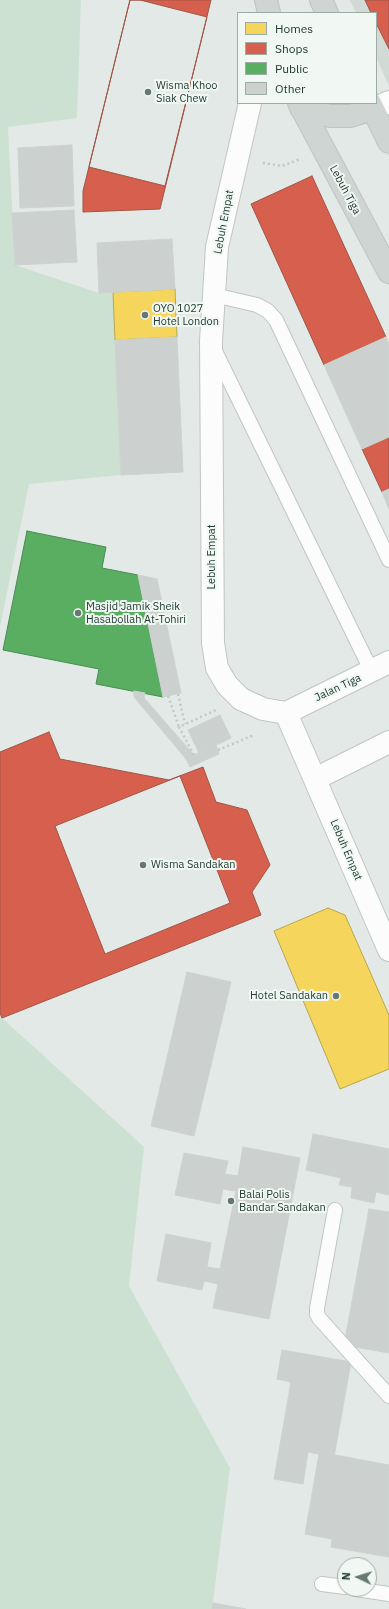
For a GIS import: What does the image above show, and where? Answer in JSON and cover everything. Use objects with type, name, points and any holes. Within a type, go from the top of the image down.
[{"type":"main road","points":[[266,0],[269,12]]},
{"type":"main road","points":[[321,0],[327,12]]},
{"type":"main road","points":[[300,106],[330,116],[350,116],[377,105],[389,142]]},
{"type":"main road","name":"Lebuh Tiga","points":[[300,106],[389,272]]},
{"type":"street","name":"Lebuh Empat","points":[[250,104],[217,247],[211,341],[213,643],[218,668],[227,685],[241,699],[263,709],[286,713],[389,950]]},
{"type":"street","name":"Jalan Tiga","points":[[286,713],[381,667]]},
{"type":"street","points":[[315,779],[389,742]]},
{"type":"lane","points":[[214,294],[257,305],[268,310],[276,320],[389,560]]},
{"type":"lane","points":[[211,341],[381,667]]},
{"type":"lane","points":[[335,1210],[316,1308],[317,1314],[389,1396]]},
{"type":"lane","points":[[322,1584],[337,1586]]},
{"type":"lane","points":[[377,1592],[389,1594]]},
{"type":"path","points":[[237,158],[282,166],[323,149]]},
{"type":"path","points":[[178,694],[185,724]]},
{"type":"path","points":[[168,696],[179,727],[194,754]]},
{"type":"path","points":[[179,727],[220,708]]},
{"type":"shaded area","points":[[350,0],[389,0],[389,86],[377,59],[377,12],[356,12]]},
{"type":"green space","points":[[0,0],[81,0],[77,118],[8,127],[15,265],[99,293],[113,292],[121,475],[29,484],[0,627]]},
{"type":"green space","points":[[0,1013],[2,1018],[144,1147],[129,1286],[230,1468],[212,1609],[0,1609]]},
{"type":"building: Homes","name":"OYO 1027 Hotel London","points":[[175,289],[177,337],[115,340],[113,292]]},
{"type":"building: Homes","points":[[328,908],[345,915],[389,1015],[389,1069],[340,1089],[274,931]]},
{"type":"building: Shops","name":"Wisma Khoo Siak Chew","points":[[130,0],[211,0],[160,209],[83,212],[83,191]]},
{"type":"building: Shops","name":"Wisma Khoo Siak Chew","points":[[130,0],[140,0],[207,17],[165,186],[89,167]]},
{"type":"building: Shops","points":[[365,0],[389,0],[389,49],[377,25],[377,12],[371,12]]},
{"type":"building: Shops","points":[[312,176],[386,337],[324,365],[251,204]]},
{"type":"building: Shops","points":[[389,437],[389,489],[382,492],[362,449]]},
{"type":"building: Shops","points":[[49,732],[60,759],[169,780],[203,767],[216,802],[247,810],[270,865],[252,892],[261,915],[2,1018],[0,1013],[0,752]]},
{"type":"building: Shops","name":"Wisma Sandakan","points":[[180,776],[230,903],[105,954],[55,826]]},
{"type":"building: Public","name":"Masjid Jamik Sheik Hasabollah At-Tohiri","points":[[27,531],[106,547],[102,568],[138,575],[163,697],[96,684],[99,669],[3,650]]},
{"type":"building: Other","points":[[72,145],[74,206],[20,208],[18,148]]},
{"type":"building: Other","points":[[74,210],[77,262],[15,265],[12,213]]},
{"type":"building: Other","points":[[172,239],[175,289],[99,293],[97,243]]},
{"type":"building: Other","points":[[177,337],[179,383],[117,386],[115,340]]},
{"type":"building: Other","points":[[386,337],[389,344],[389,385],[343,407],[324,365]]},
{"type":"building: Other","points":[[179,383],[183,472],[121,475],[117,386]]},
{"type":"building: Other","points":[[389,385],[389,437],[362,449],[343,407]]},
{"type":"building: Other","points":[[389,489],[389,509],[382,492]]},
{"type":"building: Other","points":[[138,575],[157,579],[181,693],[163,697]]},
{"type":"building: Other","points":[[134,691],[145,693],[144,698],[194,755],[216,745],[219,754],[190,767],[186,759],[134,697]]},
{"type":"building: Other","points":[[220,715],[231,738],[199,753],[188,730]]},
{"type":"building: Other","points":[[187,972],[231,982],[194,1136],[151,1126]]},
{"type":"building: Other","points":[[313,1134],[389,1149],[389,1195],[376,1192],[374,1203],[351,1198],[352,1187],[339,1185],[341,1178],[306,1170]]},
{"type":"building: Other","points":[[243,1147],[300,1158],[269,1319],[213,1308],[218,1284],[204,1281],[202,1290],[157,1281],[166,1234],[211,1243],[207,1267],[220,1269],[236,1191],[223,1189],[220,1204],[175,1195],[184,1153],[228,1161],[225,1174],[238,1176]]},
{"type":"building: Other","points":[[369,1209],[389,1212],[389,1353],[344,1345]]},
{"type":"building: Other","points":[[282,1350],[351,1362],[334,1457],[308,1452],[303,1484],[274,1479],[291,1382],[277,1379]]},
{"type":"building: Other","points":[[319,1454],[334,1457],[335,1455],[389,1465],[389,1557],[331,1547],[332,1539],[305,1534]]},
{"type":"building: Other","points":[[213,1603],[246,1609],[212,1609]]},
{"type":"place","name":"Wisma Khoo Siak Chew","points":[[148,92]]},
{"type":"place","name":"OYO 1027 Hotel London","points":[[145,315]]},
{"type":"place","name":"Masjid Jamik Sheik Hasabollah At-Tohiri","points":[[78,613]]},
{"type":"place","name":"Wisma Sandakan","points":[[143,865]]},
{"type":"place","name":"Hotel Sandakan","points":[[336,996]]},
{"type":"place","name":"Balai Polis Bandar Sandakan","points":[[231,1201]]}]
